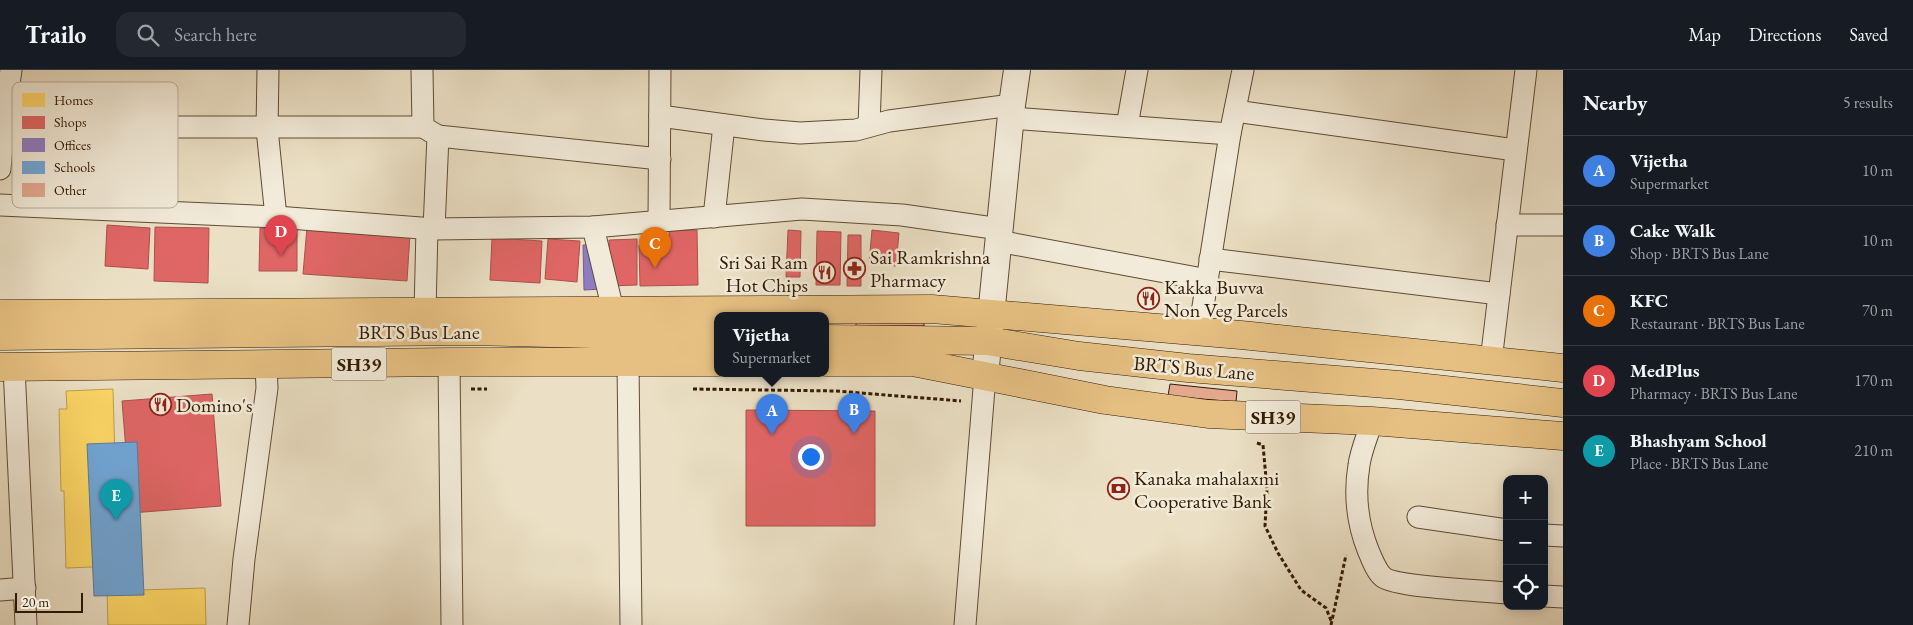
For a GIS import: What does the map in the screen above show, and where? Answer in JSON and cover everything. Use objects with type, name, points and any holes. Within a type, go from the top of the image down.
[{"type":"main road","points":[[0,314],[932,308],[1563,368]]},
{"type":"main road","name":"BRTS Bus Lane","points":[[0,336],[470,331],[714,336]]},
{"type":"main road","name":"BRTS Bus Lane","points":[[829,339],[988,341],[1079,356],[1188,368],[1399,385],[1563,403]]},
{"type":"main road","name":"SH39","points":[[7,367],[266,366],[449,362],[714,362]]},
{"type":"main road","name":"SH39","points":[[829,362],[913,362],[984,389],[1105,400],[1208,414],[1372,421],[1563,436]]},
{"type":"street","points":[[0,170],[11,70]]},
{"type":"street","points":[[268,70],[268,129],[276,216]]},
{"type":"street","points":[[422,70],[431,132],[431,228],[425,312]]},
{"type":"street","points":[[659,222],[660,70]]},
{"type":"street","points":[[869,126],[871,70]]},
{"type":"street","points":[[965,625],[988,341],[1017,70]]},
{"type":"street","points":[[1127,126],[1137,70]]},
{"type":"street","points":[[1199,332],[1230,134],[1243,70]]},
{"type":"street","points":[[1491,361],[1526,70]]},
{"type":"street","points":[[1235,111],[1515,150]]},
{"type":"street","points":[[660,116],[800,133],[856,130],[889,121],[1011,112],[1127,126],[1230,134]]},
{"type":"street","points":[[5,113],[12,114]]},
{"type":"street","points":[[714,217],[724,125]]},
{"type":"street","points":[[178,128],[431,132],[660,159]]},
{"type":"street","points":[[75,208],[276,216],[431,228],[592,228],[802,209],[902,215],[1208,280]]},
{"type":"street","points":[[1507,225],[1563,225]]},
{"type":"street","points":[[592,228],[613,310]]},
{"type":"street","points":[[1210,259],[1499,294]]},
{"type":"street","points":[[449,362],[452,625]]},
{"type":"street","points":[[628,362],[630,625]]},
{"type":"street","points":[[238,625],[244,559],[267,388],[266,366]]},
{"type":"street","points":[[7,367],[25,588],[26,625]]},
{"type":"street","points":[[1372,421],[1359,464],[1357,516],[1376,568],[1384,578],[1405,584],[1503,593]]},
{"type":"street","points":[[1418,517],[1503,529]]},
{"type":"street","points":[[1548,535],[1563,536]]},
{"type":"street","points":[[0,590],[25,588]]},
{"type":"street","points":[[1548,596],[1563,597]]},
{"type":"path","points":[[449,390],[489,389]]},
{"type":"path","points":[[688,389],[836,391],[984,389]]},
{"type":"path","points":[[1256,442],[1263,445],[1267,489],[1265,526],[1278,553],[1301,590],[1326,608],[1332,624]]},
{"type":"path","points":[[1332,624],[1346,555],[1360,525]]},
{"type":"building: Homes","points":[[113,389],[118,566],[66,568],[64,491],[61,491],[59,409],[67,409],[66,391]]},
{"type":"building: Homes","points":[[205,588],[206,625],[108,625],[107,591]]},
{"type":"building: Shops","points":[[107,225],[150,228],[148,269],[105,266]]},
{"type":"building: Shops","points":[[155,227],[209,228],[208,283],[154,281]]},
{"type":"building: Shops","points":[[307,227],[410,234],[407,281],[303,274]]},
{"type":"building: Shops","points":[[260,228],[297,229],[297,271],[259,271]]},
{"type":"building: Shops","points":[[697,230],[698,285],[640,286],[639,245],[669,245],[669,231]]},
{"type":"building: Shops","points":[[788,230],[801,231],[800,277],[786,277]]},
{"type":"building: Shops","points":[[872,230],[899,233],[896,266],[869,263]]},
{"type":"building: Shops","points":[[817,231],[841,232],[840,285],[816,285]]},
{"type":"building: Shops","points":[[848,235],[861,235],[861,286],[847,286]]},
{"type":"building: Shops","points":[[492,238],[542,241],[540,283],[490,280]]},
{"type":"building: Shops","points":[[548,239],[580,241],[577,282],[545,279]]},
{"type":"building: Shops","points":[[637,239],[637,285],[610,286],[609,240]]},
{"type":"building: Shops","points":[[212,394],[221,506],[131,513],[122,401]]},
{"type":"building: Shops","points":[[746,410],[875,411],[875,526],[746,526]]},
{"type":"building: Offices","points":[[594,244],[604,289],[584,290],[583,245]]},
{"type":"building: Schools","points":[[137,442],[144,595],[94,596],[87,444]]},
{"type":"building: Other","points":[[856,314],[924,315],[924,326],[856,326]]},
{"type":"building: Other","points":[[1170,384],[1237,391],[1236,402],[1168,396]]},
{"type":"place","name":"MedPlus","points":[[281,256]]},
{"type":"place","name":"KFC","points":[[655,268]]},
{"type":"place","name":"Sai Ramkrishna Pharmacy","points":[[854,268]]},
{"type":"place","name":"Sri Sai Ram Hot Chips","points":[[824,273]]},
{"type":"place","name":"Kakka Buvva Non Veg Parcels","points":[[1148,298]]},
{"type":"place","name":"Domino's","points":[[160,405]]},
{"type":"place","name":"Cake Walk","points":[[854,434]]},
{"type":"place","name":"Vijetha","points":[[772,435]]},
{"type":"place","name":"Kanaka mahalaxmi Cooperative Bank","points":[[1118,489]]},
{"type":"place","name":"Bhashyam School","points":[[116,520]]}]
